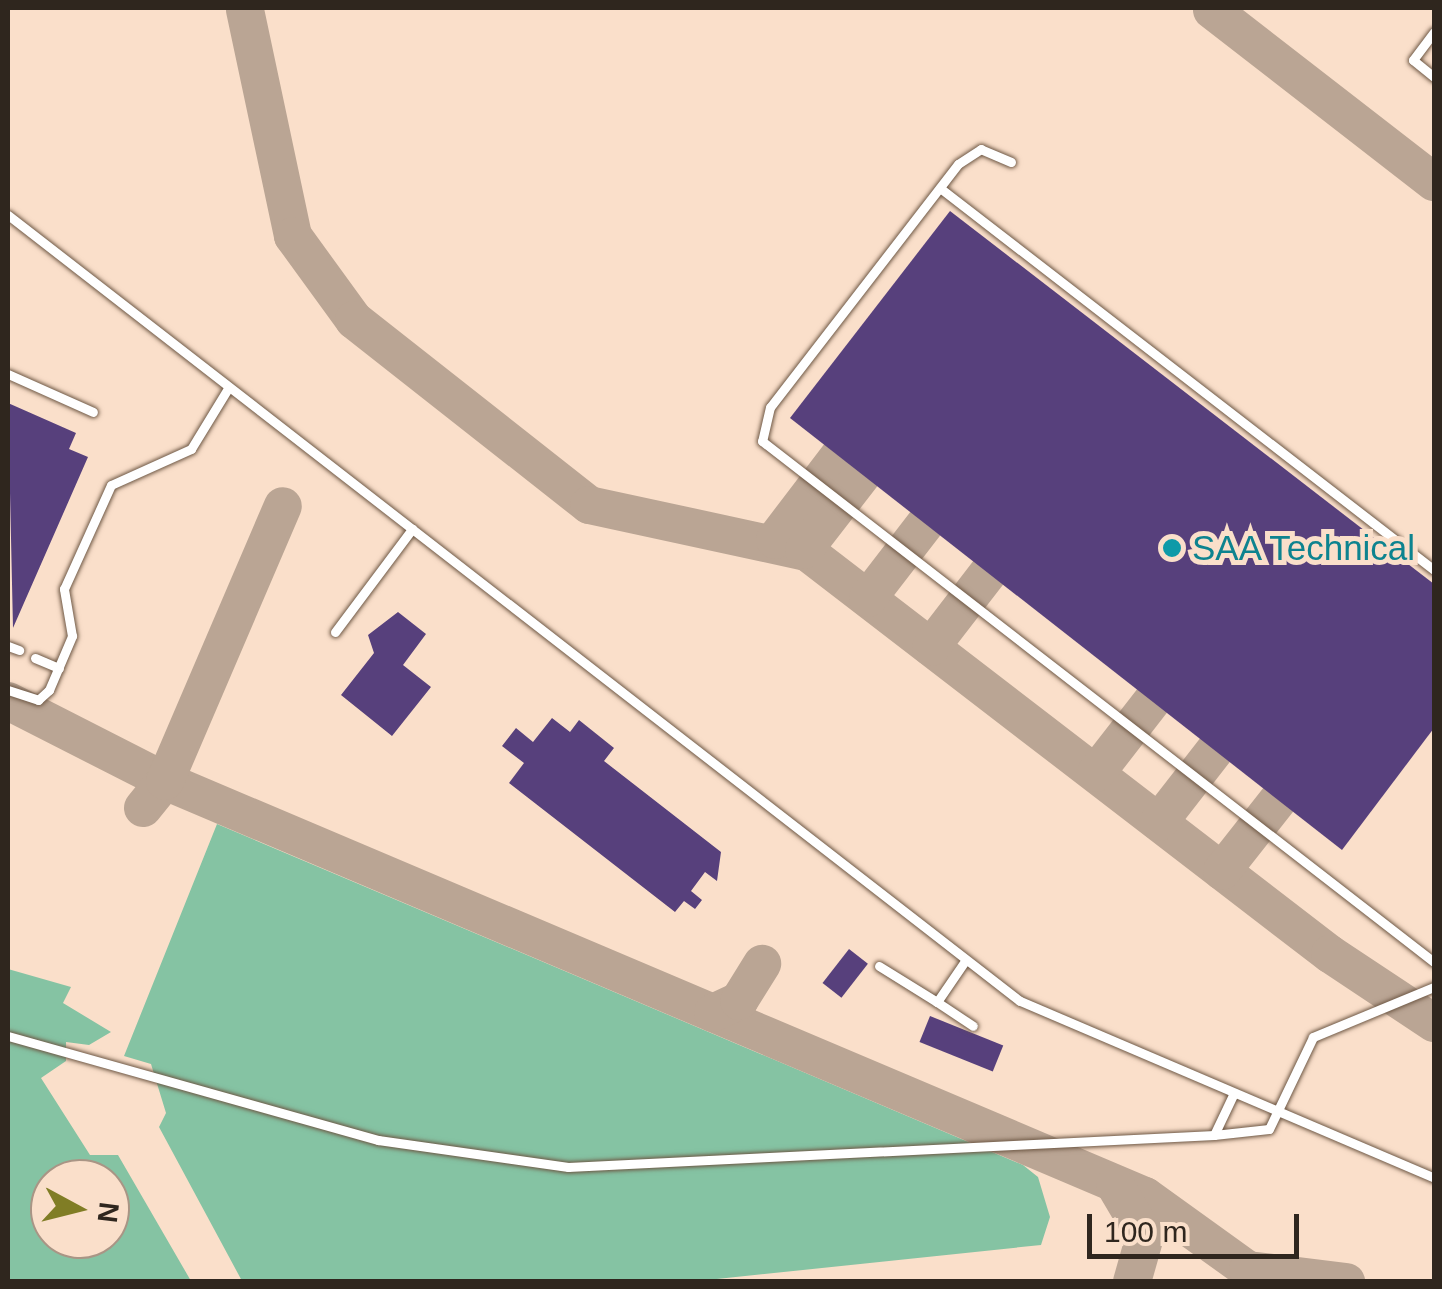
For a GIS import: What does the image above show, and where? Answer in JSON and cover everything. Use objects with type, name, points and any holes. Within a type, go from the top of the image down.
[{"type":"lane","points":[[1434,32],[1413,60],[1434,77]]},
{"type":"lane","points":[[1011,162],[981,149],[940,188],[770,407],[762,441],[1434,962]]},
{"type":"lane","points":[[940,188],[1434,570]]},
{"type":"lane","points":[[8,215],[227,390],[412,529],[965,961],[1043,1015],[1434,1178]]},
{"type":"lane","points":[[8,374],[93,412]]},
{"type":"lane","points":[[8,690],[38,700],[59,668],[73,629],[63,594],[104,495],[191,449],[227,390]]},
{"type":"lane","points":[[335,632],[412,529]]},
{"type":"lane","points":[[8,646],[19,650]]},
{"type":"lane","points":[[35,658],[59,668]]},
{"type":"lane","points":[[937,1002],[965,961]]},
{"type":"lane","points":[[879,966],[973,1026]]},
{"type":"lane","points":[[8,1036],[338,1130],[532,1165],[679,1167],[1269,1129],[1308,1040],[1434,987]]},
{"type":"lane","points":[[1214,1135],[1233,1095]]},
{"type":"green space","points":[[217,824],[1023,1165],[1038,1177],[1050,1217],[1041,1245],[698,1281],[242,1281],[159,1127],[166,1113],[151,1064],[124,1056]]},
{"type":"green space","points":[[8,969],[71,987],[63,1003],[111,1032],[89,1045],[66,1042],[66,1061],[41,1078],[90,1155],[118,1155],[120,1159],[30,1159],[30,1259],[130,1259],[130,1176],[191,1281],[8,1281]]},
{"type":"building","name":"SAA Technical","points":[[950,211],[1434,584],[1434,728],[1342,850],[790,418]]},
{"type":"building","points":[[8,403],[76,433],[69,449],[88,457],[13,628]]},
{"type":"building","points":[[398,612],[426,634],[403,665],[431,687],[392,736],[341,695],[374,653],[368,635]]},
{"type":"building","points":[[552,718],[570,732],[579,720],[614,748],[604,761],[721,852],[717,881],[705,872],[691,891],[702,900],[695,909],[684,901],[675,912],[509,783],[524,763],[502,746],[516,728],[533,742]]},
{"type":"building","points":[[849,949],[868,964],[841,998],[823,983]]},
{"type":"building","points":[[930,1016],[1003,1046],[993,1072],[920,1042]]},
{"type":"taxiway","points":[[245,10],[293,236],[354,320],[589,505],[807,552],[1330,954],[1434,1023]]},
{"type":"taxiway","points":[[1212,10],[1434,182]]},
{"type":"taxiway","points":[[775,540],[839,456]]},
{"type":"taxiway","points":[[804,550],[862,475]]},
{"type":"taxiway","points":[[143,808],[165,781],[283,506]]},
{"type":"taxiway","points":[[868,598],[925,524]]},
{"type":"taxiway","points":[[931,647],[988,573]]},
{"type":"taxiway","points":[[8,701],[165,781],[1145,1196],[1248,1270],[1346,1282]]},
{"type":"taxiway","points":[[1096,773],[1152,701]]},
{"type":"taxiway","points":[[1159,822],[1215,750]]},
{"type":"taxiway","points":[[1222,871],[1278,800]]},
{"type":"taxiway","points":[[713,1013],[739,1001],[762,964]]},
{"type":"taxiway","points":[[1115,1185],[1145,1236],[1132,1282]]},
{"type":"place","name":"SAA Technical","points":[[1172,548]]}]
